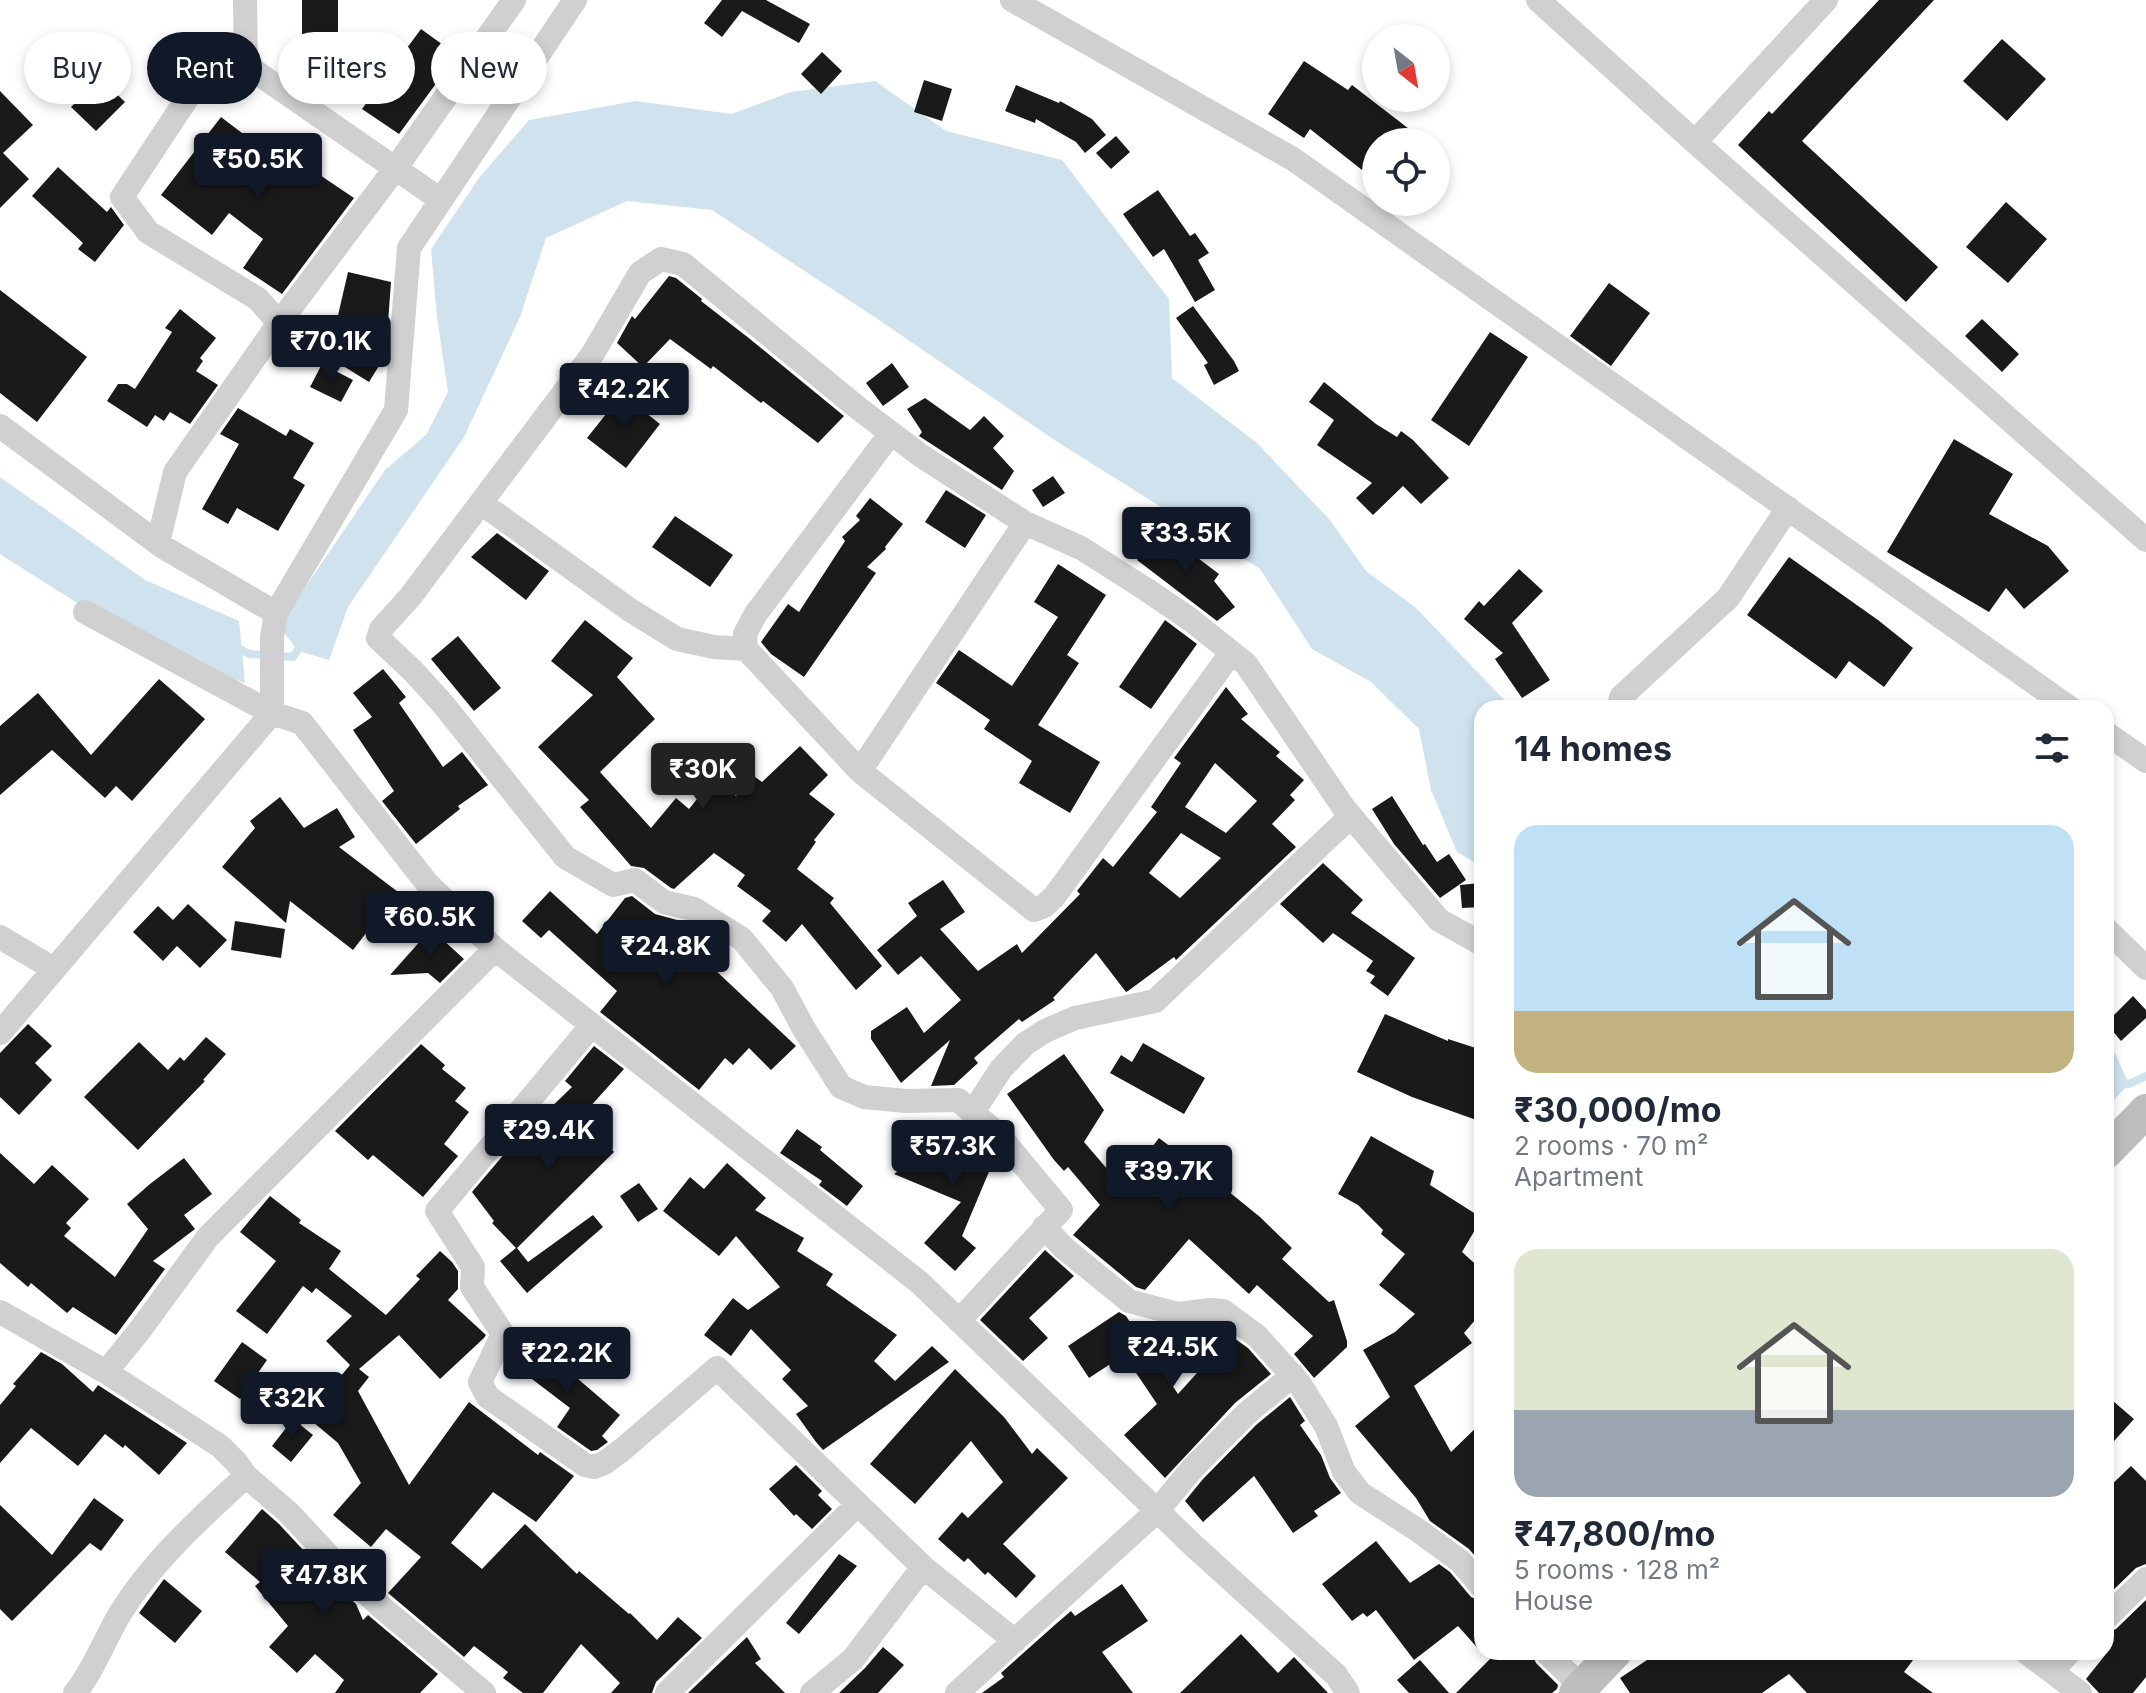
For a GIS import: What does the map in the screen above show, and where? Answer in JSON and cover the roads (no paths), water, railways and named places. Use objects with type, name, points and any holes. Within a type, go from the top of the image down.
[{"type":"main road","points":[[2114,1144],[2146,1111]]},
{"type":"main road","points":[[1579,1690],[1607,1660]]},
{"type":"street","points":[[245,0],[245,32]]},
{"type":"street","points":[[158,543],[175,472],[279,323],[395,169],[514,0]]},
{"type":"street","points":[[0,1033],[272,704],[274,625],[396,410],[409,248],[575,0]]},
{"type":"street","points":[[1012,0],[1293,159],[2059,700]]},
{"type":"street","points":[[1538,0],[2146,540]]},
{"type":"street","points":[[1695,142],[1826,0]]},
{"type":"street","points":[[262,76],[441,200]]},
{"type":"street","points":[[183,104],[122,197],[148,232],[258,299],[279,323]]},
{"type":"street","points":[[959,1321],[1061,1210],[998,1134],[958,1100],[906,1101],[864,1097],[841,1087],[782,988],[742,939],[694,909],[664,902],[635,880],[613,885],[565,857],[443,704],[378,638],[381,629],[410,597],[592,355],[640,273],[661,259],[683,264],[858,408],[961,483],[1025,523],[1081,548],[1191,620],[1246,664],[1351,816],[1439,920],[1474,940]]},
{"type":"street","points":[[0,426],[274,625]]},
{"type":"street","points":[[891,433],[755,615],[745,634],[746,649],[860,771],[1034,910],[1044,906],[1063,886],[1231,653]]},
{"type":"street","points":[[481,503],[630,610],[677,639],[714,647],[746,649]]},
{"type":"street","points":[[1620,700],[1728,598],[1788,508]]},
{"type":"street","points":[[860,771],[1025,523]]},
{"type":"street","points":[[85,612],[272,704],[302,723],[426,882],[495,949],[920,1283],[1157,1511],[1336,1675],[1348,1693]]},
{"type":"street","points":[[2114,739],[2146,761]]},
{"type":"street","points":[[973,1112],[1001,1069],[1025,1044],[1045,1031],[1075,1018],[1155,1001],[1351,816]]},
{"type":"street","points":[[0,937],[54,969]]},
{"type":"street","points":[[2114,937],[2146,968]]},
{"type":"street","points":[[106,1372],[208,1237],[495,949]]},
{"type":"street","points":[[592,1025],[437,1211],[473,1267],[472,1287],[503,1334],[480,1382],[488,1397],[585,1465],[594,1467],[622,1450],[717,1368],[923,1567],[1015,1641]]},
{"type":"street","points":[[1044,1227],[1064,1248],[1129,1301],[1178,1314],[1223,1311],[1258,1337],[1293,1375],[1326,1426],[1344,1472],[1360,1493],[1460,1561],[1474,1578]]},
{"type":"street","points":[[0,1312],[106,1372],[220,1446],[246,1476],[289,1513],[380,1606],[484,1693]]},
{"type":"street","points":[[957,1693],[1157,1511],[1192,1469],[1246,1414],[1293,1375]]},
{"type":"street","points":[[75,1693],[121,1611],[149,1574],[183,1535],[246,1476]]},
{"type":"street","points":[[667,1693],[858,1504]]},
{"type":"street","points":[[812,1693],[853,1659],[923,1567]]},
{"type":"street","points":[[2114,1610],[2146,1579]]},
{"type":"street","points":[[1553,1660],[1579,1690]]},
{"type":"street","points":[[2037,1660],[2080,1693]]},
{"type":"street","points":[[2051,1671],[2062,1660]]},
{"type":"water","points":[[875,81],[946,131],[1062,160],[1169,299],[1172,378],[1257,443],[1329,519],[1367,572],[1415,607],[1504,700],[1474,700],[1474,862],[1457,852],[1431,790],[1419,729],[1371,682],[1312,649],[1260,569],[1056,441],[712,210],[627,201],[546,238],[520,317],[464,437],[348,607],[329,660],[298,651],[279,626],[385,470],[426,435],[448,392],[431,249],[479,178],[529,120],[636,101],[731,114],[791,92]]},
{"type":"water","points":[[0,477],[145,580],[239,621],[245,683],[148,648],[0,554]]},
{"type":"water","points":[[2114,1053],[2115,1053],[2129,1084],[2114,1100]]},
{"type":"waterway","points":[[234,647],[250,654],[293,657],[303,642]]},
{"type":"waterway","points":[[2114,1081],[2129,1084],[2146,1076]]}]
